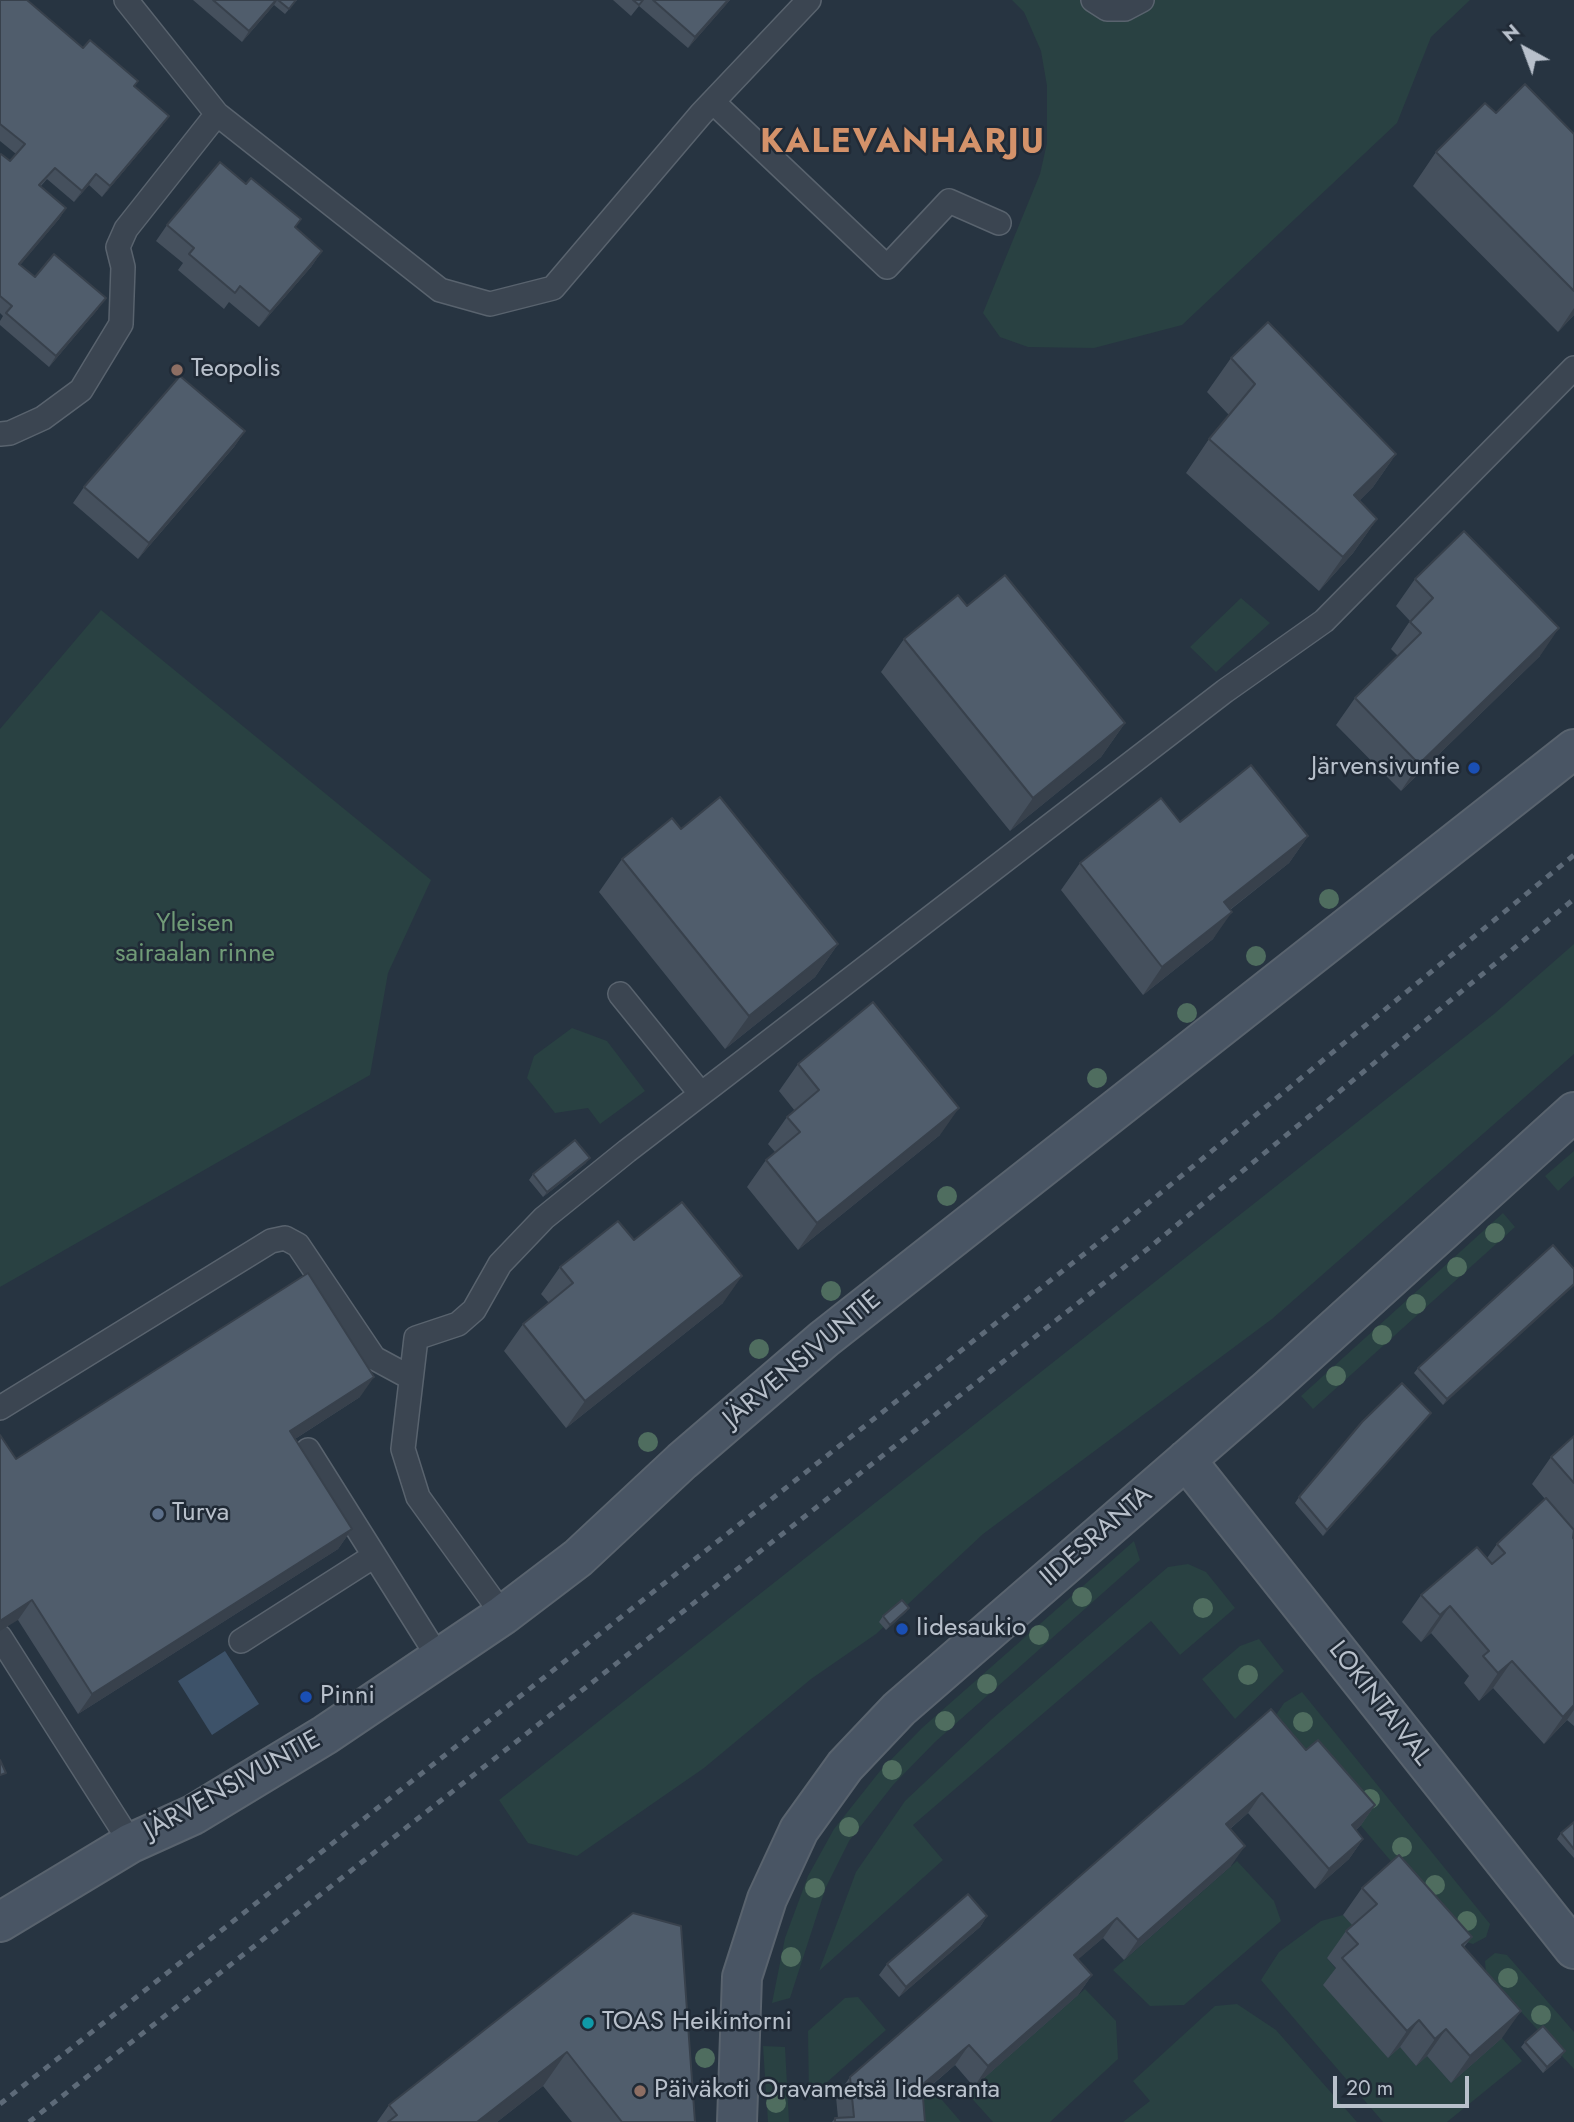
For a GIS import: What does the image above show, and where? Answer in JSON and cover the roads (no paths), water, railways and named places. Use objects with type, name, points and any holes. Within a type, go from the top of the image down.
[{"type":"main road","name":"JÄRVENSIVUNTIE","points":[[0,1922],[131,1843],[194,1815],[325,1735],[503,1615],[578,1558],[682,1461],[824,1339],[1574,749]]},
{"type":"main road","name":"IIDESRANTA","points":[[737,2122],[742,1977],[767,1899],[799,1830],[845,1766],[899,1709],[1185,1460],[1574,1112]]},
{"type":"main road","name":"LOKINTAIVAL","points":[[1185,1460],[1574,1949]]},
{"type":"lane","points":[[126,0],[217,114],[440,290],[490,304],[553,288],[713,102],[809,0]]},
{"type":"lane","points":[[1093,0],[1107,9],[1125,9],[1142,0]]},
{"type":"lane","points":[[713,102],[887,267],[949,201],[999,223]]},
{"type":"lane","points":[[0,434],[10,433],[43,418],[81,390],[121,324],[123,279],[118,247],[126,229],[217,114]]},
{"type":"lane","points":[[503,1615],[418,1497],[402,1449],[416,1339],[458,1324],[474,1310],[500,1264],[544,1218],[1225,691],[1324,621],[1574,368]]},
{"type":"lane","points":[[620,994],[701,1094]]},
{"type":"lane","points":[[0,1408],[271,1241],[285,1238],[298,1245],[374,1358],[411,1378]]},
{"type":"lane","points":[[308,1450],[440,1660]]},
{"type":"lane","points":[[241,1641],[374,1556]]},
{"type":"lane","points":[[0,1637],[131,1843]]},
{"type":"water","points":[[225,1651],[259,1704],[212,1735],[178,1681]]},
{"type":"railway","points":[[0,2104],[1125,1222],[1574,855]]},
{"type":"railway","points":[[29,2122],[1150,1247],[1574,899]]},
{"type":"place","name":"Teopolis","points":[[177,370]]},
{"type":"place","name":"Järvensivuntie","points":[[1474,768]]},
{"type":"place","name":"Turva","points":[[158,1514]]},
{"type":"place","name":"Iidesaukio","points":[[902,1629]]},
{"type":"place","name":"Pinni","points":[[306,1697]]},
{"type":"place","name":"TOAS Heikintorni","points":[[588,2023]]},
{"type":"place","name":"Päiväkoti Oravametsä Iidesranta","points":[[640,2091]]},
{"type":"district","name":"KALEVANHARJU","points":[[903,144]]},
{"type":"park label","name":"Yleisen sairaalan rinne","points":[[195,940]]}]
